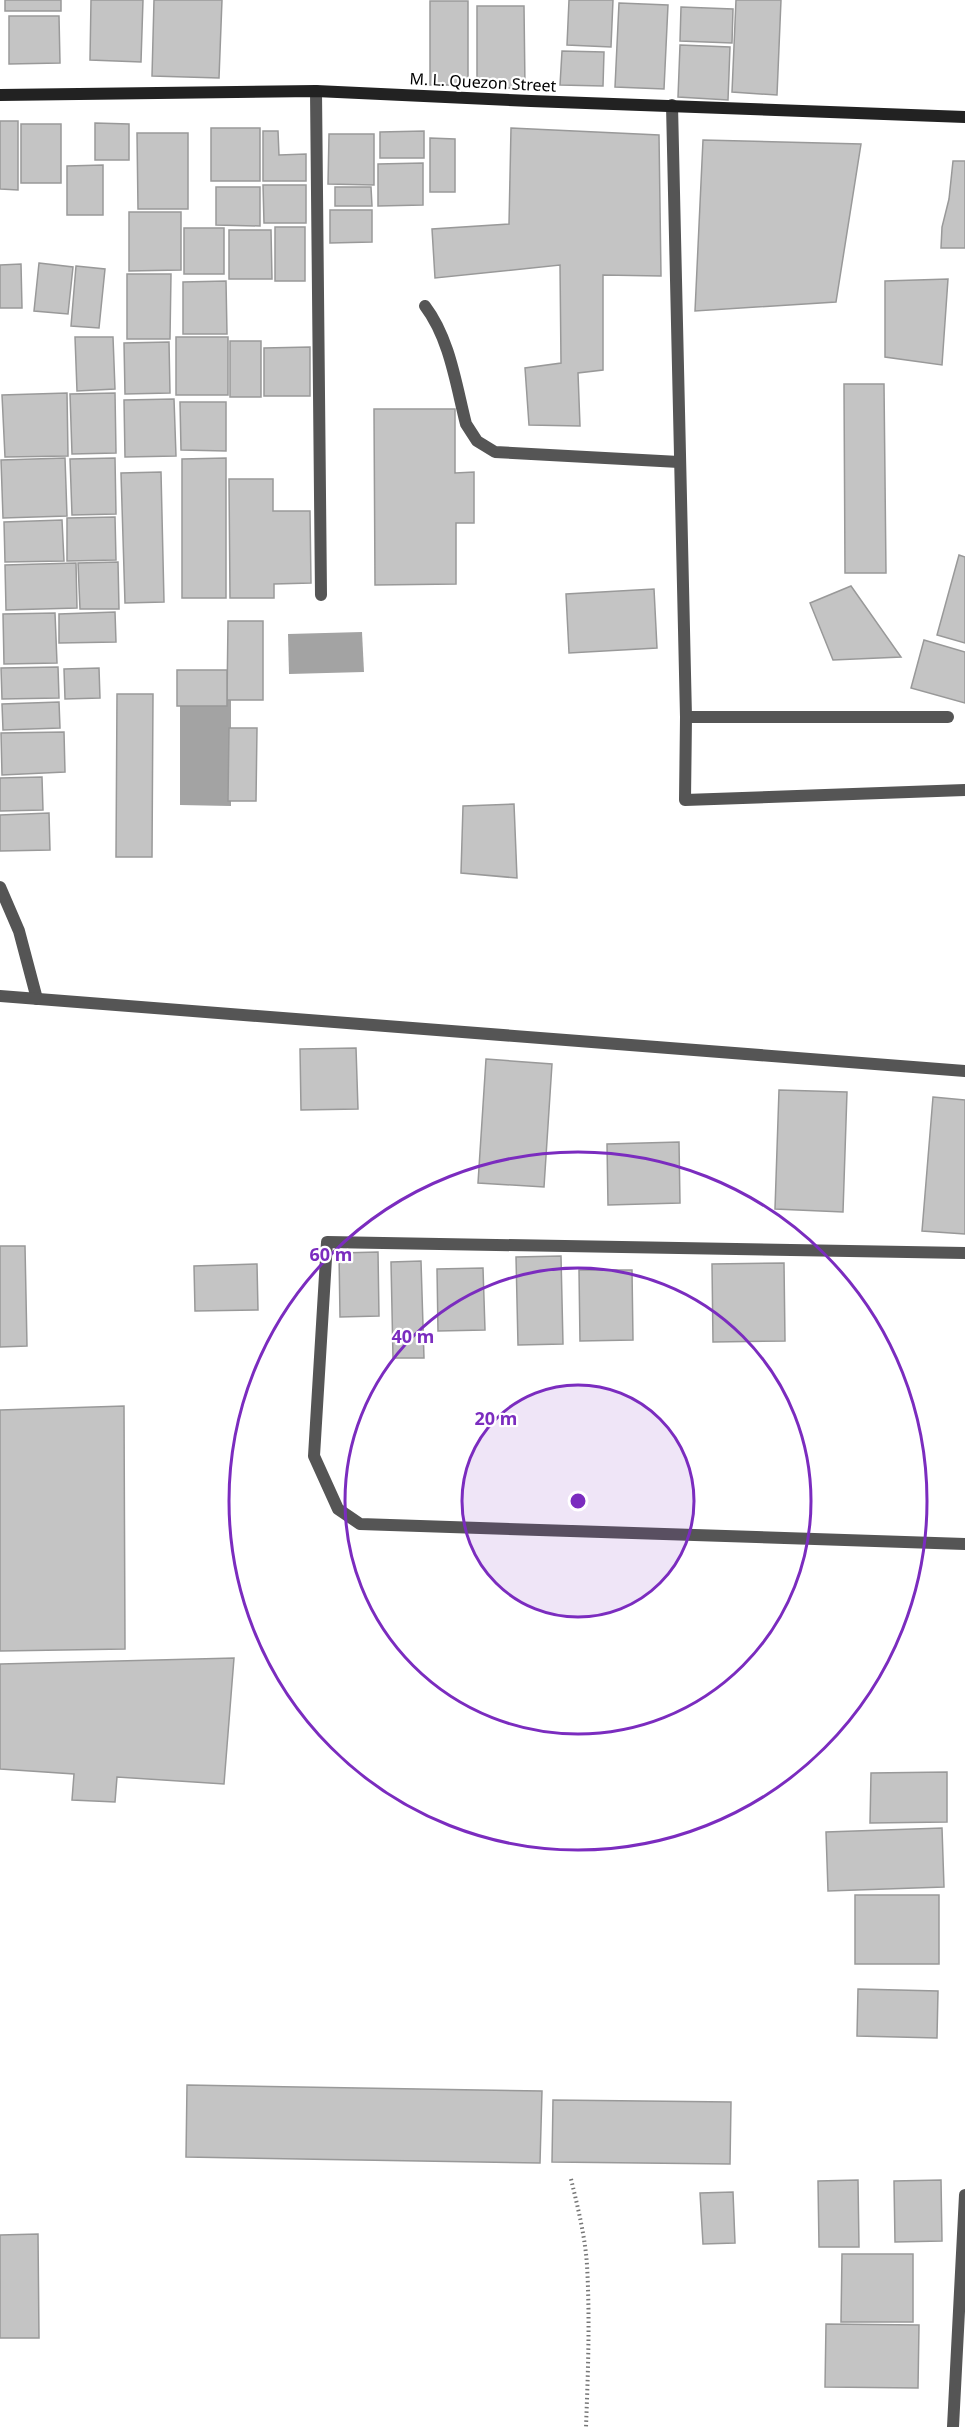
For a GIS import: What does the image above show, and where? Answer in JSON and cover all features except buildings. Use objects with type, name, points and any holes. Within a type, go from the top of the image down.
[{"type":"main road","name":"M. L. Quezon Street","points":[[0,95],[316,91],[965,117]]},
{"type":"street","points":[[316,91],[321,596]]},
{"type":"street","points":[[672,105],[686,717],[685,800],[965,790]]},
{"type":"street","points":[[425,306],[441,333],[466,424],[472,436],[483,447],[495,452],[524,455],[679,462]]},
{"type":"street","points":[[686,717],[948,717]]},
{"type":"street","points":[[0,887],[19,931],[37,999]]},
{"type":"street","points":[[0,996],[965,1071]]},
{"type":"street","points":[[965,1253],[327,1242],[314,1456],[338,1509],[360,1524],[965,1544]]},
{"type":"street","points":[[952,2427],[965,2195]]},
{"type":"path","points":[[571,2179],[583,2228],[587,2264],[589,2330],[586,2427]]},
{"type":"shaded area","points":[[362,632],[364,672],[289,674],[288,634]]},
{"type":"shaded area","points":[[231,700],[231,806],[180,805],[180,701]]}]
